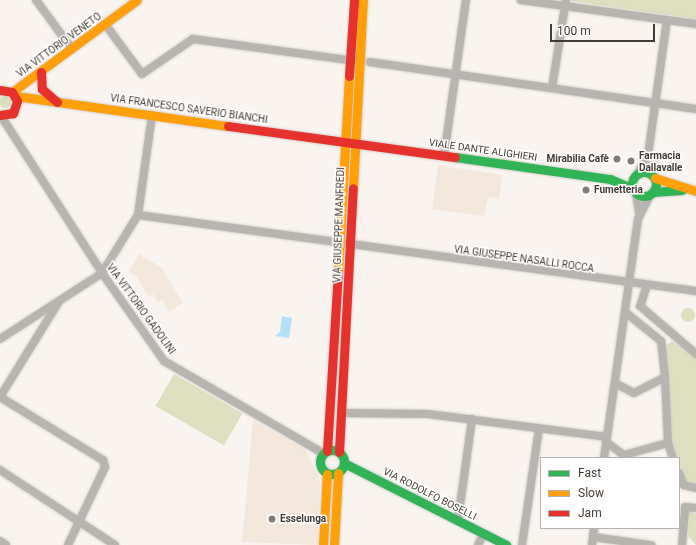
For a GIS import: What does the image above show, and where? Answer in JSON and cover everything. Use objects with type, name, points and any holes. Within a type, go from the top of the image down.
[{"type":"main road","name":"VIA VITTORIO VENETO","points":[[14,94],[137,0]]},
{"type":"main road","name":"VIA GIUSEPPE MANFREDI","points":[[354,0],[355,60]]},
{"type":"main road","name":"VIA GIUSEPPE MANFREDI","points":[[325,452],[355,60],[363,0]]},
{"type":"main road","points":[[41,72],[42,89],[57,102]]},
{"type":"main road","name":"VIA FRANCESCO SAVERIO BIANCHI","points":[[1,89],[31,101],[57,102],[349,142]]},
{"type":"main road","points":[[14,94],[16,110]]},
{"type":"main road","points":[[1,116],[16,110],[31,101]]},
{"type":"main road","name":"VIA GIUSEPPE MANFREDI","points":[[339,452],[350,243],[349,142]]},
{"type":"main road","name":"VIALE DANTE ALIGHIERI","points":[[349,142],[610,179],[635,191],[651,193]]},
{"type":"main road","points":[[635,191],[636,174]]},
{"type":"main road","name":"VIALE DANTE ALIGHIERI","points":[[610,179],[636,174],[653,176]]},
{"type":"main road","points":[[653,176],[695,191],[651,193],[653,176]]},
{"type":"main road","points":[[323,545],[327,474],[320,464],[325,452],[339,452],[344,463],[338,473],[334,545]]},
{"type":"main road","name":"VIA RODOLFO BOSELLI","points":[[344,463],[506,545]]},
{"type":"main road","points":[[327,474],[338,473]]},
{"type":"street","points":[[36,0],[72,49]]},
{"type":"street","points":[[444,156],[466,0]]},
{"type":"street","points":[[521,0],[565,3],[696,24]]},
{"type":"street","points":[[552,88],[565,3]]},
{"type":"street","points":[[653,176],[648,155],[667,20]]},
{"type":"street","points":[[105,24],[142,74],[193,39],[355,60]]},
{"type":"street","points":[[370,62],[696,110]]},
{"type":"street","points":[[0,339],[102,273],[138,215],[152,115]]},
{"type":"street","name":"VIA VITTORIO GADOLINI","points":[[1,116],[102,273],[164,361],[325,452]]},
{"type":"street","points":[[636,174],[648,155]]},
{"type":"street","points":[[604,457],[639,213],[635,191]]},
{"type":"street","points":[[639,213],[651,193]]},
{"type":"street","name":"VIA GIUSEPPE NASALLI ROCCA","points":[[138,215],[696,291]]},
{"type":"street","points":[[647,285],[640,306],[696,354]]},
{"type":"street","points":[[59,300],[0,397],[103,460],[105,467],[68,545]]},
{"type":"street","points":[[625,312],[661,342],[665,377],[668,443],[673,457]]},
{"type":"street","points":[[661,342],[670,332]]},
{"type":"street","points":[[615,383],[634,393],[665,377]]},
{"type":"street","points":[[341,413],[389,411],[472,419],[539,428],[607,440],[623,457],[668,443]]},
{"type":"street","points":[[458,520],[472,419]]},
{"type":"street","points":[[522,545],[539,428]]},
{"type":"street","points":[[0,470],[115,545]]},
{"type":"street","points":[[680,475],[684,485],[696,488]]},
{"type":"street","points":[[682,545],[685,507],[696,508]]},
{"type":"street","points":[[594,529],[592,541],[651,545]]},
{"type":"street","points":[[478,545],[484,533]]},
{"type":"street","points":[[0,541],[6,545]]},
{"type":"shaded area","points":[[438,165],[502,175],[499,199],[488,197],[484,216],[432,209]]},
{"type":"shaded area","points":[[139,254],[162,268],[183,303],[169,312],[162,300],[158,302],[153,294],[149,297],[137,277],[129,272]]},
{"type":"shaded area","points":[[253,420],[306,450],[320,481],[318,545],[242,542]]},
{"type":"green space","points":[[570,0],[696,0],[696,19],[570,1]]},
{"type":"green space","points":[[5,96],[9,98],[11,102],[9,106],[5,108],[1,106],[-1,102],[1,98]]},
{"type":"green space","points":[[685,308],[691,308],[695,312],[695,318],[691,322],[685,322],[681,318],[681,312]]},
{"type":"green space","points":[[672,341],[696,357],[696,484],[685,481],[680,466],[680,457],[677,457],[672,441],[664,347]]},
{"type":"green space","points":[[174,374],[242,414],[224,446],[156,406]]},
{"type":"green space","points":[[689,511],[696,514],[696,545],[688,536]]},
{"type":"water","points":[[282,316],[292,318],[289,338],[275,336],[280,332]]},
{"type":"traffic: fast","points":[[455,157],[610,179],[633,189]]},
{"type":"traffic: fast","points":[[644,172],[653,175],[656,184],[653,193],[644,196],[635,193],[632,184],[635,175],[644,172]]},
{"type":"traffic: fast","points":[[653,192],[682,190]]},
{"type":"traffic: fast","points":[[332,450],[341,453],[344,462],[341,471],[332,474],[323,471],[320,462],[323,453],[332,450]]},
{"type":"traffic: fast","points":[[344,463],[506,545]]},
{"type":"traffic: slow","points":[[12,92],[137,0]]},
{"type":"traffic: slow","points":[[353,188],[363,0]]},
{"type":"traffic: slow","points":[[338,273],[349,76]]},
{"type":"traffic: slow","points":[[16,96],[228,126]]},
{"type":"traffic: slow","points":[[655,178],[696,191]]},
{"type":"traffic: slow","points":[[334,545],[338,473]]},
{"type":"traffic: slow","points":[[323,545],[327,474]]},
{"type":"traffic: jam","points":[[349,76],[354,0]]},
{"type":"traffic: jam","points":[[41,72],[42,89],[57,102]]},
{"type":"traffic: jam","points":[[0,90],[12,92],[17,101],[13,113],[0,115]]},
{"type":"traffic: jam","points":[[228,126],[455,157]]},
{"type":"traffic: jam","points":[[339,452],[353,188]]},
{"type":"traffic: jam","points":[[327,451],[338,273]]},
{"type":"place","name":"Mirabilia Cafè","points":[[617,159]]},
{"type":"place","name":"Farmacia Dallavalle","points":[[631,161]]},
{"type":"place","name":"Fumetteria","points":[[586,190]]},
{"type":"place","name":"Esselunga","points":[[272,519]]}]
